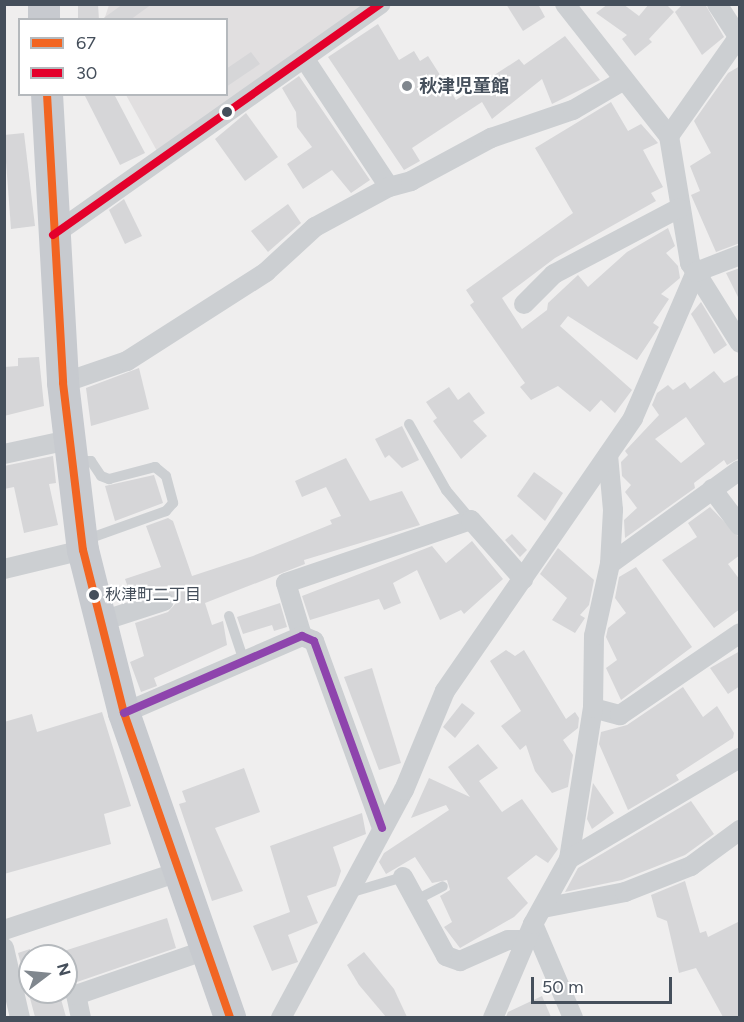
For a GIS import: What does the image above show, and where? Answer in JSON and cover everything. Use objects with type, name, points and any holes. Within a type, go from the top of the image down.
[{"type":"main road","points":[[47,96],[63,384],[76,454],[82,545],[99,622],[124,713],[230,1017]]},
{"type":"street","points":[[53,235],[381,4]]},
{"type":"street","points":[[565,4],[669,136],[679,208],[696,272],[740,343]]},
{"type":"street","points":[[669,136],[739,35],[717,4]]},
{"type":"street","points":[[304,58],[389,187]]},
{"type":"street","points":[[63,384],[127,361],[266,272],[315,227],[389,187],[411,181],[490,138],[573,110],[624,80]]},
{"type":"street","points":[[524,304],[554,274],[679,208]]},
{"type":"street","points":[[280,1017],[404,790],[445,691],[633,418],[696,272],[740,255]]},
{"type":"street","points":[[4,454],[76,454]]},
{"type":"street","points":[[493,1017],[534,924],[569,859],[593,708],[594,636],[610,564],[613,510],[608,455]]},
{"type":"street","points":[[610,564],[740,470]]},
{"type":"street","points":[[712,489],[740,526]]},
{"type":"street","points":[[303,636],[286,583],[471,520],[523,579]]},
{"type":"street","points":[[4,568],[82,545]]},
{"type":"street","points":[[99,622],[164,601]]},
{"type":"street","points":[[593,708],[620,715],[740,633]]},
{"type":"street","points":[[124,713],[303,636],[314,641],[382,828]]},
{"type":"street","points":[[569,859],[740,758]]},
{"type":"street","points":[[403,876],[446,956],[460,961],[508,940],[534,924],[690,866],[740,831]]},
{"type":"street","points":[[4,930],[178,872]]},
{"type":"street","points":[[534,924],[573,1017]]},
{"type":"street","points":[[4,948],[20,1017]]},
{"type":"street","points":[[81,1017],[76,995],[206,950]]},
{"type":"lane","points":[[409,424],[446,490],[471,520]]},
{"type":"lane","points":[[76,454],[101,476],[109,479],[155,467],[166,476],[173,503],[166,511],[82,545]]},
{"type":"lane","points":[[229,616],[244,661]]},
{"type":"lane","points":[[346,894],[403,876]]},
{"type":"lane","points":[[416,900],[443,886]]},
{"type":"shaded area","points":[[109,5],[364,5],[157,151],[127,96],[228,96],[228,18],[105,18]]},
{"type":"building","points":[[78,4],[98,4],[99,18],[78,18]]},
{"type":"building","points":[[123,4],[152,4],[133,18],[104,18]]},
{"type":"building","points":[[506,4],[538,4],[545,17],[523,31]]},
{"type":"building","points":[[608,4],[623,4],[639,16],[649,4],[666,4],[674,12],[649,39],[652,42],[635,56],[622,39],[627,35],[596,13]]},
{"type":"building","points":[[683,4],[705,4],[724,37],[702,55],[675,12]]},
{"type":"building","points":[[378,24],[399,60],[414,51],[420,61],[428,56],[456,100],[519,59],[524,65],[565,36],[600,80],[552,104],[542,79],[492,119],[482,102],[412,148],[420,161],[404,170],[328,57]]},
{"type":"building","points":[[251,52],[260,64],[228,86],[228,68]]},
{"type":"building","points":[[740,66],[740,243],[716,252],[691,195],[700,191],[690,166],[711,153],[694,121],[728,73]]},
{"type":"building","points":[[299,76],[370,180],[351,193],[332,170],[303,189],[287,164],[312,147],[297,127],[296,112],[282,88]]},
{"type":"building","points":[[85,96],[115,96],[145,153],[120,165]]},
{"type":"building","points":[[611,102],[628,131],[641,124],[658,143],[643,150],[663,187],[651,193],[656,201],[555,258],[502,298],[522,329],[547,310],[548,303],[578,275],[588,287],[627,252],[668,228],[675,246],[666,253],[678,266],[680,278],[661,294],[669,299],[653,323],[659,327],[637,360],[568,316],[560,326],[632,390],[615,413],[601,400],[590,412],[558,386],[531,400],[520,387],[525,383],[470,305],[474,302],[466,290],[573,213],[535,148]]},
{"type":"building","points":[[246,113],[278,157],[245,181],[215,139]]},
{"type":"building","points":[[24,133],[35,226],[11,229],[4,135]]},
{"type":"building","points":[[124,199],[142,236],[125,244],[109,210]]},
{"type":"building","points":[[288,204],[301,223],[268,252],[251,231]]},
{"type":"building","points":[[740,268],[740,301],[726,273]]},
{"type":"building","points":[[701,302],[727,345],[714,354],[691,314]]},
{"type":"building","points":[[39,357],[44,406],[4,416],[4,367],[18,366],[18,358]]},
{"type":"building","points":[[139,368],[149,409],[91,426],[86,388]]},
{"type":"building","points":[[714,371],[724,383],[740,374],[740,458],[727,465],[724,460],[694,483],[695,488],[625,538],[624,520],[637,508],[625,492],[631,485],[622,476],[621,462],[628,455],[625,451],[659,415],[652,405],[657,393],[668,385],[673,390],[685,382],[690,389]],"holes":[[[686,417],[705,444],[681,463],[655,439]]]},
{"type":"building","points":[[449,387],[458,400],[469,392],[485,413],[473,421],[487,436],[461,459],[433,421],[437,418],[426,402]]},
{"type":"building","points":[[402,426],[419,460],[402,468],[389,455],[385,458],[375,439]]},
{"type":"building","points":[[53,456],[56,483],[49,484],[58,525],[24,533],[14,487],[4,489],[4,466]]},
{"type":"building","points":[[346,458],[370,501],[402,491],[420,525],[304,560],[305,564],[205,603],[212,625],[223,621],[227,645],[154,678],[157,686],[141,692],[130,662],[144,656],[135,623],[168,612],[176,603],[166,589],[132,599],[125,579],[161,567],[146,526],[168,518],[173,521],[192,576],[253,556],[332,524],[330,520],[341,516],[326,487],[302,497],[295,481]]},
{"type":"building","points":[[534,472],[563,493],[545,521],[517,496]]},
{"type":"building","points":[[154,475],[163,503],[115,521],[105,486]]},
{"type":"building","points":[[710,507],[740,538],[740,555],[728,564],[740,580],[740,609],[714,628],[662,560],[697,537],[688,523]]},
{"type":"building","points":[[512,534],[527,550],[520,557],[505,540]]},
{"type":"building","points":[[472,541],[503,579],[464,614],[461,610],[440,620],[417,570],[393,583],[401,603],[384,610],[379,599],[310,620],[302,596],[432,546],[446,563]]},
{"type":"building","points":[[558,548],[594,580],[589,605],[580,615],[585,618],[575,633],[552,620],[567,598],[540,574]]},
{"type":"building","points":[[636,567],[692,647],[621,700],[606,668],[617,660],[606,637],[608,628],[626,613],[615,598],[619,577]]},
{"type":"building","points":[[280,603],[287,627],[274,631],[272,625],[243,634],[237,617]]},
{"type":"building","points":[[506,650],[515,656],[524,650],[566,719],[575,712],[579,718],[578,728],[563,740],[573,755],[568,787],[552,793],[535,771],[526,745],[520,750],[501,726],[521,711],[490,661]]},
{"type":"building","points":[[740,651],[740,686],[728,694],[710,668]]},
{"type":"building","points":[[372,668],[401,763],[379,770],[344,677]]},
{"type":"building","points":[[683,687],[703,717],[717,706],[734,733],[733,738],[676,775],[679,780],[628,810],[599,744],[601,732],[627,725]]},
{"type":"building","points":[[462,703],[475,713],[455,738],[443,727]]},
{"type":"building","points":[[102,712],[131,806],[104,814],[111,844],[4,874],[4,722],[32,714],[37,732]]},
{"type":"building","points":[[478,744],[498,768],[479,781],[502,812],[522,799],[558,849],[548,863],[536,855],[507,878],[528,903],[514,917],[460,948],[444,927],[452,922],[440,896],[450,890],[447,880],[432,883],[415,857],[386,874],[379,862],[384,853],[449,810],[446,805],[411,818],[429,778],[470,797],[448,767]]},
{"type":"building","points":[[244,768],[260,812],[215,828],[243,891],[212,901],[179,804],[186,802],[182,791]]},
{"type":"building","points":[[593,783],[614,813],[592,829],[587,819]]},
{"type":"building","points":[[691,801],[714,834],[685,855],[622,880],[565,892],[578,868]]},
{"type":"building","points":[[362,813],[366,834],[333,847],[341,871],[336,886],[307,896],[318,923],[288,935],[298,962],[272,971],[253,926],[290,912],[270,846]]},
{"type":"building","points":[[685,881],[700,933],[706,931],[708,937],[740,921],[740,1017],[723,1017],[696,968],[679,973],[667,921],[657,917],[651,895]]},
{"type":"building","points":[[167,918],[176,948],[78,982],[78,947]]},
{"type":"building","points":[[364,952],[394,989],[407,1017],[386,1017],[359,985],[347,965]]},
{"type":"building","points":[[542,996],[551,1017],[506,1017],[508,1012]]},
{"type":"building","points":[[32,1004],[62,1004],[66,1017],[35,1017]]},
{"type":"transit line","name":"30","points":[[53,235],[381,4]]},
{"type":"transit line","name":"67","points":[[47,96],[63,383],[83,550],[124,713],[230,1018]]},
{"type":"transit line","points":[[124,713],[302,636],[314,641],[382,828]]},
{"type":"place","name":"秋津児童館","points":[[407,86]]},
{"type":"place","name":"秋津町二丁目","points":[[94,595]]}]
